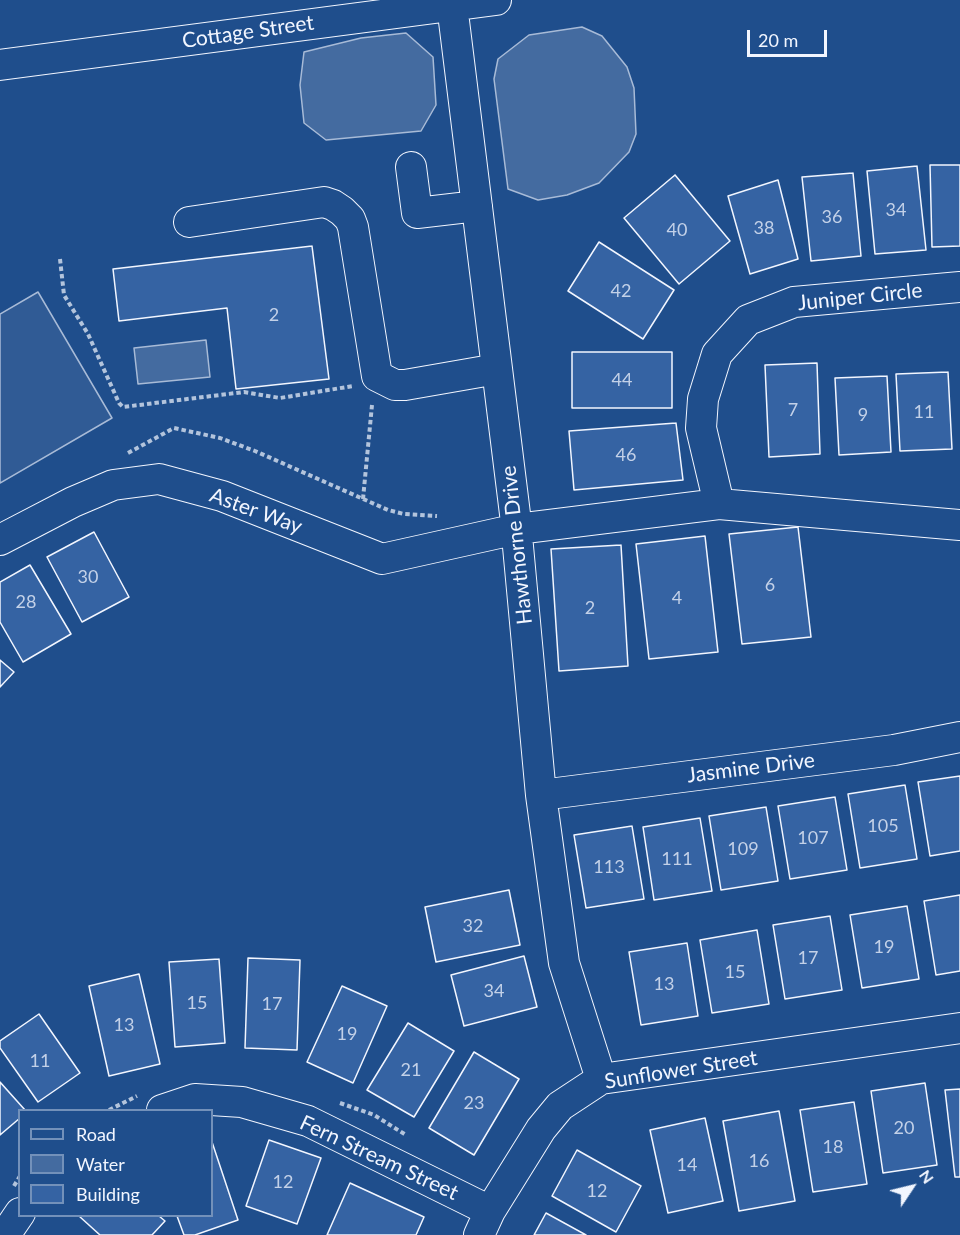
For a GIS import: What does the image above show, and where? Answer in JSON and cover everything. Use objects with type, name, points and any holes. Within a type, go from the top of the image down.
[{"type":"street","name":"Cottage Street","points":[[0,65],[323,11],[452,5],[496,0]]},
{"type":"street","name":"Hawthorne Drive","points":[[452,5],[517,529],[541,795],[564,963],[601,1079]]},
{"type":"street","points":[[411,167],[417,213],[477,206]]},
{"type":"street","points":[[189,222],[324,202],[333,205],[350,219],[353,227],[377,376],[395,385],[405,385],[497,369]]},
{"type":"street","name":"Juniper Circle","points":[[719,504],[701,428],[703,399],[717,354],[748,320],[794,302],[960,287]]},
{"type":"street","name":"Aster Way","points":[[0,540],[113,484],[159,479],[222,496],[382,560],[517,529]]},
{"type":"street","points":[[517,529],[719,504],[960,525]]},
{"type":"street","name":"Jasmine Drive","points":[[541,795],[894,750],[960,737]]},
{"type":"street","name":"Sunflower Street","points":[[485,1223],[541,1129],[560,1106],[601,1079],[960,1028]]},
{"type":"street","name":"Fern Stream Street","points":[[154,1101],[195,1099],[243,1102],[308,1120],[485,1223]]},
{"type":"street","points":[[4,1235],[18,1216]]},
{"type":"path","points":[[60,259],[64,295],[88,334],[119,403],[123,407],[244,392],[280,398],[362,385]]},
{"type":"path","points":[[363,499],[373,394]]},
{"type":"path","points":[[331,1099],[374,1115],[412,1139]]},
{"type":"path","points":[[113,1109],[154,1101]]},
{"type":"shaded area","points":[[38,292],[112,418],[0,483],[0,314]]},
{"type":"water","points":[[582,27],[602,36],[627,67],[634,88],[636,134],[629,152],[599,183],[567,195],[538,200],[508,189],[494,79],[498,59],[529,35]]},
{"type":"water","points":[[406,33],[433,57],[436,105],[421,131],[326,140],[304,123],[300,85],[304,52],[361,38]]},
{"type":"water","points":[[206,340],[210,377],[138,384],[134,348]]},
{"type":"building","points":[[930,165],[960,165],[960,246],[932,247]]},
{"type":"building","points":[[917,166],[926,250],[875,254],[867,171]]},
{"type":"building","points":[[853,173],[861,256],[811,261],[802,177]]},
{"type":"building","points":[[675,175],[730,241],[679,284],[624,218]]},
{"type":"building","points":[[778,180],[798,259],[750,274],[728,196]]},
{"type":"building","points":[[599,242],[674,290],[643,339],[568,291]]},
{"type":"building","points":[[312,246],[329,379],[236,389],[227,308],[119,321],[113,269]]},
{"type":"building","points":[[572,352],[672,352],[672,408],[572,408]]},
{"type":"building","points":[[817,363],[820,454],[769,457],[765,365]]},
{"type":"building","points":[[948,372],[952,449],[900,451],[896,374]]},
{"type":"building","points":[[887,376],[891,452],[839,455],[835,378]]},
{"type":"building","points":[[676,423],[683,480],[574,490],[569,431]]},
{"type":"building","points":[[798,527],[811,637],[742,644],[729,534]]},
{"type":"building","points":[[94,532],[129,597],[82,622],[47,557]]},
{"type":"building","points":[[705,536],[718,652],[649,659],[636,544]]},
{"type":"building","points":[[621,545],[628,666],[559,671],[551,549]]},
{"type":"building","points":[[30,565],[71,634],[23,662],[0,622],[0,582]]},
{"type":"building","points":[[0,660],[14,672],[0,687]]},
{"type":"building","points":[[960,776],[960,851],[930,856],[918,782]]},
{"type":"building","points":[[905,785],[917,859],[860,868],[848,794]]},
{"type":"building","points":[[835,797],[847,870],[790,879],[778,806]]},
{"type":"building","points":[[766,807],[778,881],[721,890],[709,816]]},
{"type":"building","points":[[700,818],[712,891],[654,900],[643,827]]},
{"type":"building","points":[[632,826],[644,899],[586,908],[574,835]]},
{"type":"building","points":[[509,890],[520,945],[436,962],[425,907]]},
{"type":"building","points":[[960,895],[960,971],[936,975],[924,901]]},
{"type":"building","points":[[907,906],[919,979],[862,988],[850,915]]},
{"type":"building","points":[[830,916],[842,990],[785,999],[773,925]]},
{"type":"building","points":[[757,930],[769,1004],[712,1013],[700,940]]},
{"type":"building","points":[[687,943],[698,1016],[641,1025],[629,952]]},
{"type":"building","points":[[524,956],[537,1007],[464,1026],[451,975]]},
{"type":"building","points":[[248,958],[300,960],[297,1050],[245,1048]]},
{"type":"building","points":[[219,959],[225,1043],[175,1047],[169,962]]},
{"type":"building","points":[[139,974],[160,1064],[109,1076],[89,986]]},
{"type":"building","points":[[342,986],[387,1006],[353,1083],[307,1062]]},
{"type":"building","points":[[39,1014],[80,1073],[38,1102],[0,1048],[0,1041]]},
{"type":"building","points":[[408,1023],[454,1051],[414,1117],[367,1090]]},
{"type":"building","points":[[474,1052],[519,1079],[474,1155],[429,1128]]},
{"type":"building","points":[[0,1082],[24,1109],[18,1109],[18,1120],[0,1135]]},
{"type":"building","points":[[925,1083],[937,1165],[883,1173],[871,1091]]},
{"type":"building","points":[[960,1089],[960,1177],[955,1177],[945,1090]]},
{"type":"building","points":[[854,1102],[867,1184],[813,1192],[800,1110]]},
{"type":"building","points":[[779,1111],[795,1201],[739,1211],[723,1121]]},
{"type":"building","points":[[705,1118],[723,1201],[668,1213],[650,1130]]},
{"type":"building","points":[[269,1140],[321,1158],[297,1224],[246,1206]]},
{"type":"building","points":[[213,1145],[238,1220],[195,1235],[184,1235],[177,1217],[213,1217]]},
{"type":"building","points":[[577,1150],[641,1186],[616,1232],[552,1196]]},
{"type":"building","points":[[350,1183],[424,1217],[416,1235],[327,1235]]},
{"type":"building","points":[[546,1213],[586,1235],[534,1235]]},
{"type":"building","points":[[80,1217],[160,1217],[165,1221],[152,1235],[100,1235]]}]
